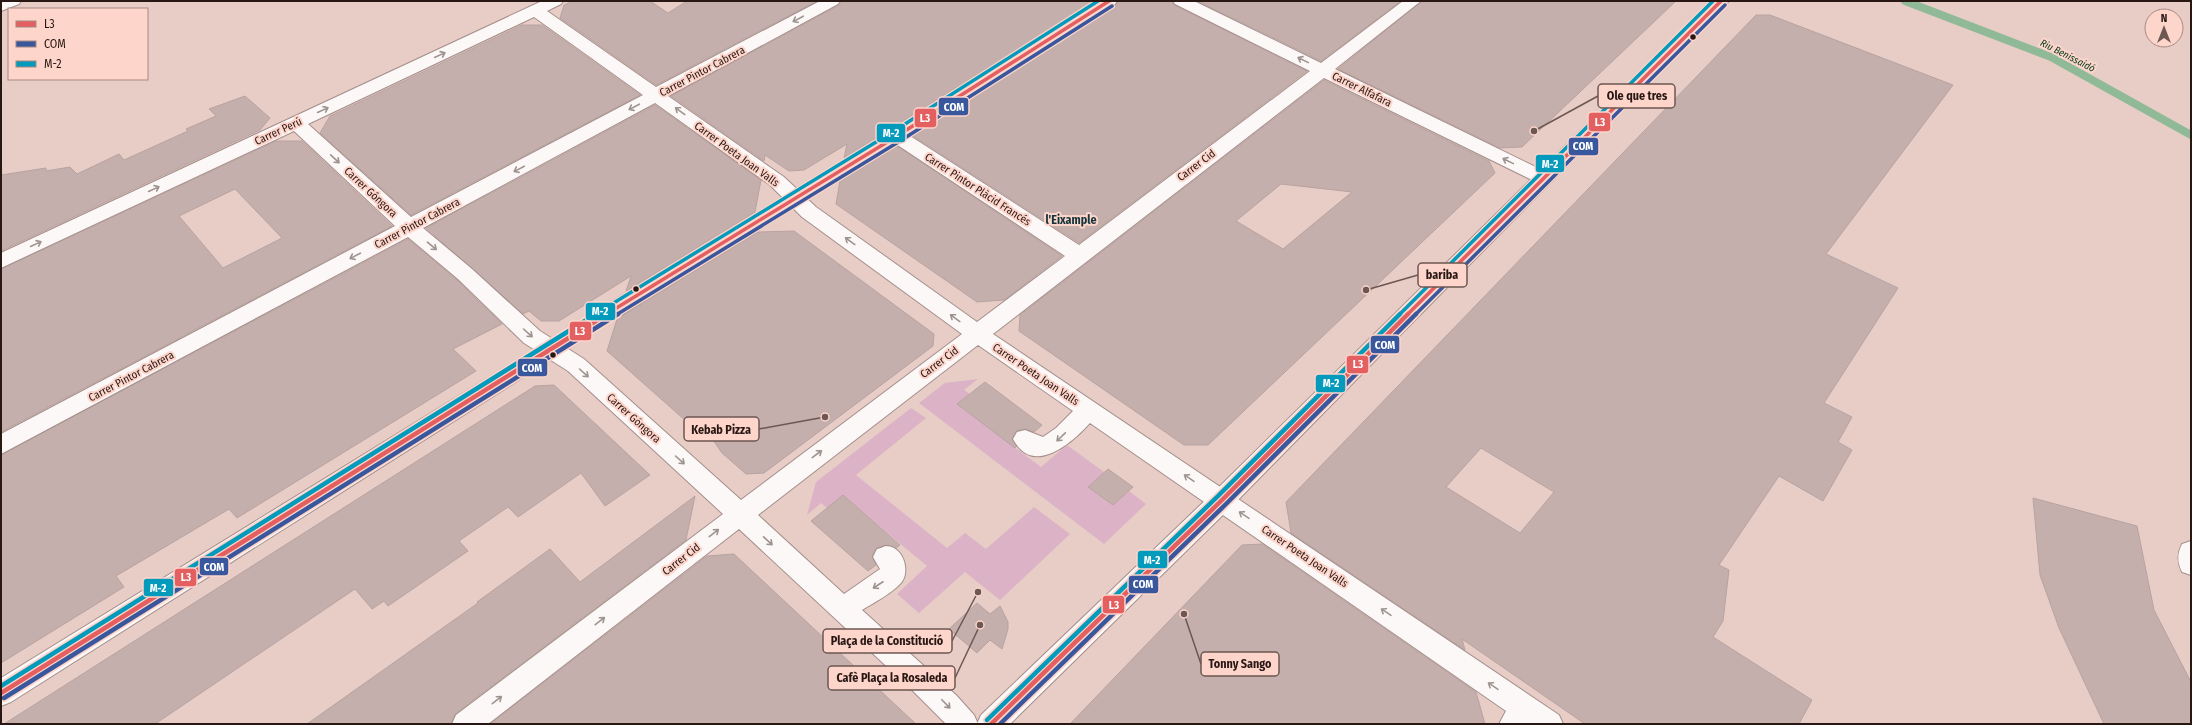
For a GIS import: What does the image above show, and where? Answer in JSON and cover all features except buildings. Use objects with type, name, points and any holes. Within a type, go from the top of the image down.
[{"type":"street","points":[[1,6],[14,1]]},
{"type":"street","name":"Carrer Perú","points":[[1,261],[555,1]]},
{"type":"street","name":"Carrer Pintor Cabrera","points":[[1,446],[832,1]]},
{"type":"street","points":[[1,693],[897,136],[1109,1]]},
{"type":"street","name":"Carrer Alfafara","points":[[1181,1],[1543,178]]},
{"type":"street","name":"Carrer Cid","points":[[466,724],[1079,254],[1413,1]]},
{"type":"street","points":[[991,724],[1222,500],[1716,2]]},
{"type":"street","name":"Carrer Poeta Joan Valls","points":[[535,10],[777,181],[809,212],[976,333],[1222,500],[1519,716],[1548,724]]},
{"type":"street","name":"Carrer Góngora","points":[[296,123],[409,227],[465,274],[532,337],[576,365],[942,699],[964,724]]},
{"type":"street","name":"Carrer Pintor Plàcid Francés","points":[[897,136],[1079,254]]},
{"type":"street","points":[[1025,439],[1035,446],[1043,447],[1054,443],[1088,410]]},
{"type":"street","points":[[2191,552],[2191,564]]},
{"type":"street","points":[[842,609],[884,582],[892,574],[893,564],[886,556]]},
{"type":"shaded area","points":[[978,379],[964,390],[970,394],[957,404],[1041,467],[1067,445],[1104,472],[1088,487],[1113,505],[1129,491],[1146,504],[1104,544],[919,403],[945,383]]},
{"type":"shaded area","points":[[911,408],[926,418],[856,475],[947,548],[965,533],[986,549],[1034,507],[1070,534],[1000,600],[965,572],[919,613],[897,594],[927,566],[843,496],[827,508],[821,503],[807,515],[816,482]]},
{"type":"waterway","name":"Riu Benissaidó","points":[[1905,1],[2051,57],[2191,135]]},
{"type":"transit line","name":"M-2","points":[[1,686],[638,288],[894,131],[1098,1]]},
{"type":"transit line","name":"L3","points":[[1,693],[641,293],[897,136],[1109,1]]},
{"type":"transit line","name":"M-2","points":[[987,720],[1218,496],[1713,1]]},
{"type":"transit line","name":"L3","points":[[991,724],[1222,500],[1721,1]]},
{"type":"transit line","name":"COM","points":[[1000,724],[1226,504],[1725,5]]},
{"type":"transit line","name":"COM","points":[[4,698],[644,298],[900,141],[1112,6]]},
{"type":"place","name":"Ole que tres","points":[[1534,131]]},
{"type":"place","name":"bariba","points":[[1366,290]]},
{"type":"place","name":"Kebab Pizza","points":[[825,417]]},
{"type":"place","name":"Plaça de la Constitució","points":[[978,592]]},
{"type":"place","name":"Tonny Sango","points":[[1184,614]]},
{"type":"place","name":"Cafè Plaça la Rosaleda","points":[[980,625]]},
{"type":"district","name":"l'Eixample","points":[[1071,220]]}]
